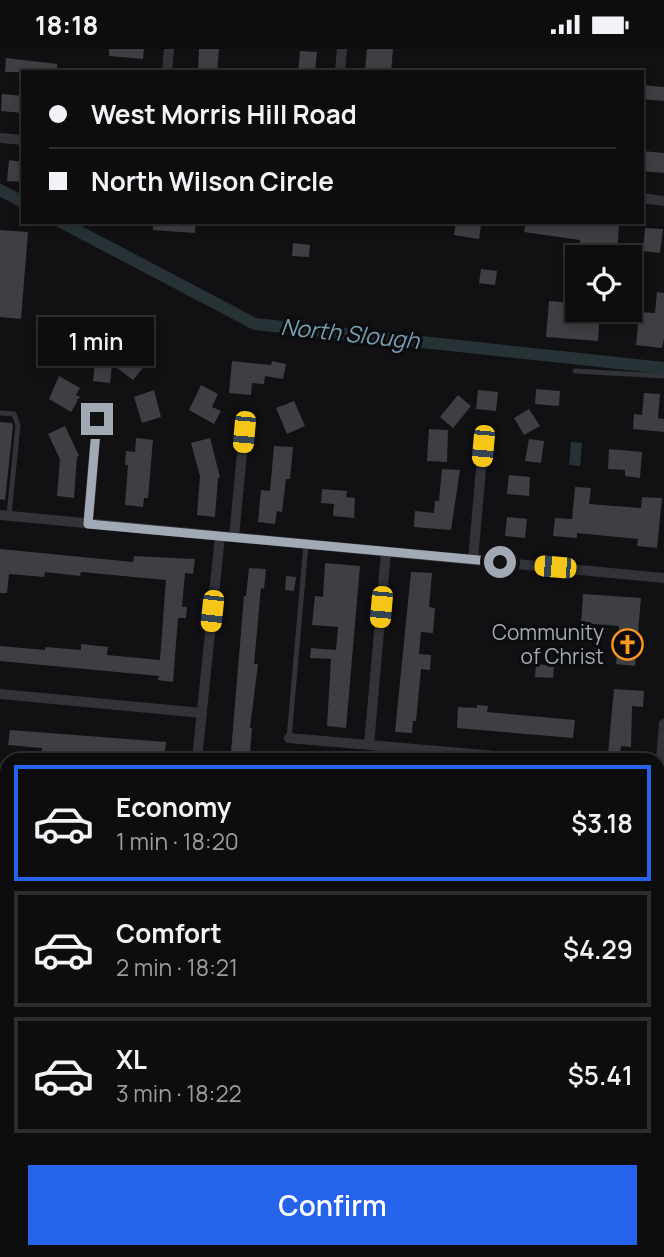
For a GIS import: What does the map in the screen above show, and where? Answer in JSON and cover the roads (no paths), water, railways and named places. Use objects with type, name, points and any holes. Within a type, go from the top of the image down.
[{"type":"street","points":[[167,70],[169,49]]},
{"type":"street","points":[[340,70],[342,49]]},
{"type":"street","points":[[0,138],[21,140]]},
{"type":"street","points":[[644,198],[664,201]]},
{"type":"street","points":[[88,524],[97,419]]},
{"type":"street","points":[[234,537],[244,432]]},
{"type":"street","points":[[473,560],[483,446]]},
{"type":"street","points":[[4,516],[664,577]]},
{"type":"street","points":[[198,753],[219,535]]},
{"type":"street","points":[[369,745],[386,552]]},
{"type":"street","points":[[0,694],[202,713]]},
{"type":"street","points":[[662,753],[664,724]]},
{"type":"street","points":[[289,738],[461,753]]},
{"type":"lane","points":[[575,371],[664,376]]},
{"type":"lane","points":[[0,413],[15,415],[18,425],[4,516]]},
{"type":"lane","points":[[289,738],[306,544]]},
{"type":"waterway","name":"North Slough","points":[[0,190],[21,201]]},
{"type":"waterway","name":"North Slough","points":[[65,224],[255,324],[664,368]]},
{"type":"place","name":"Community of Christ","points":[[627,645]]}]
